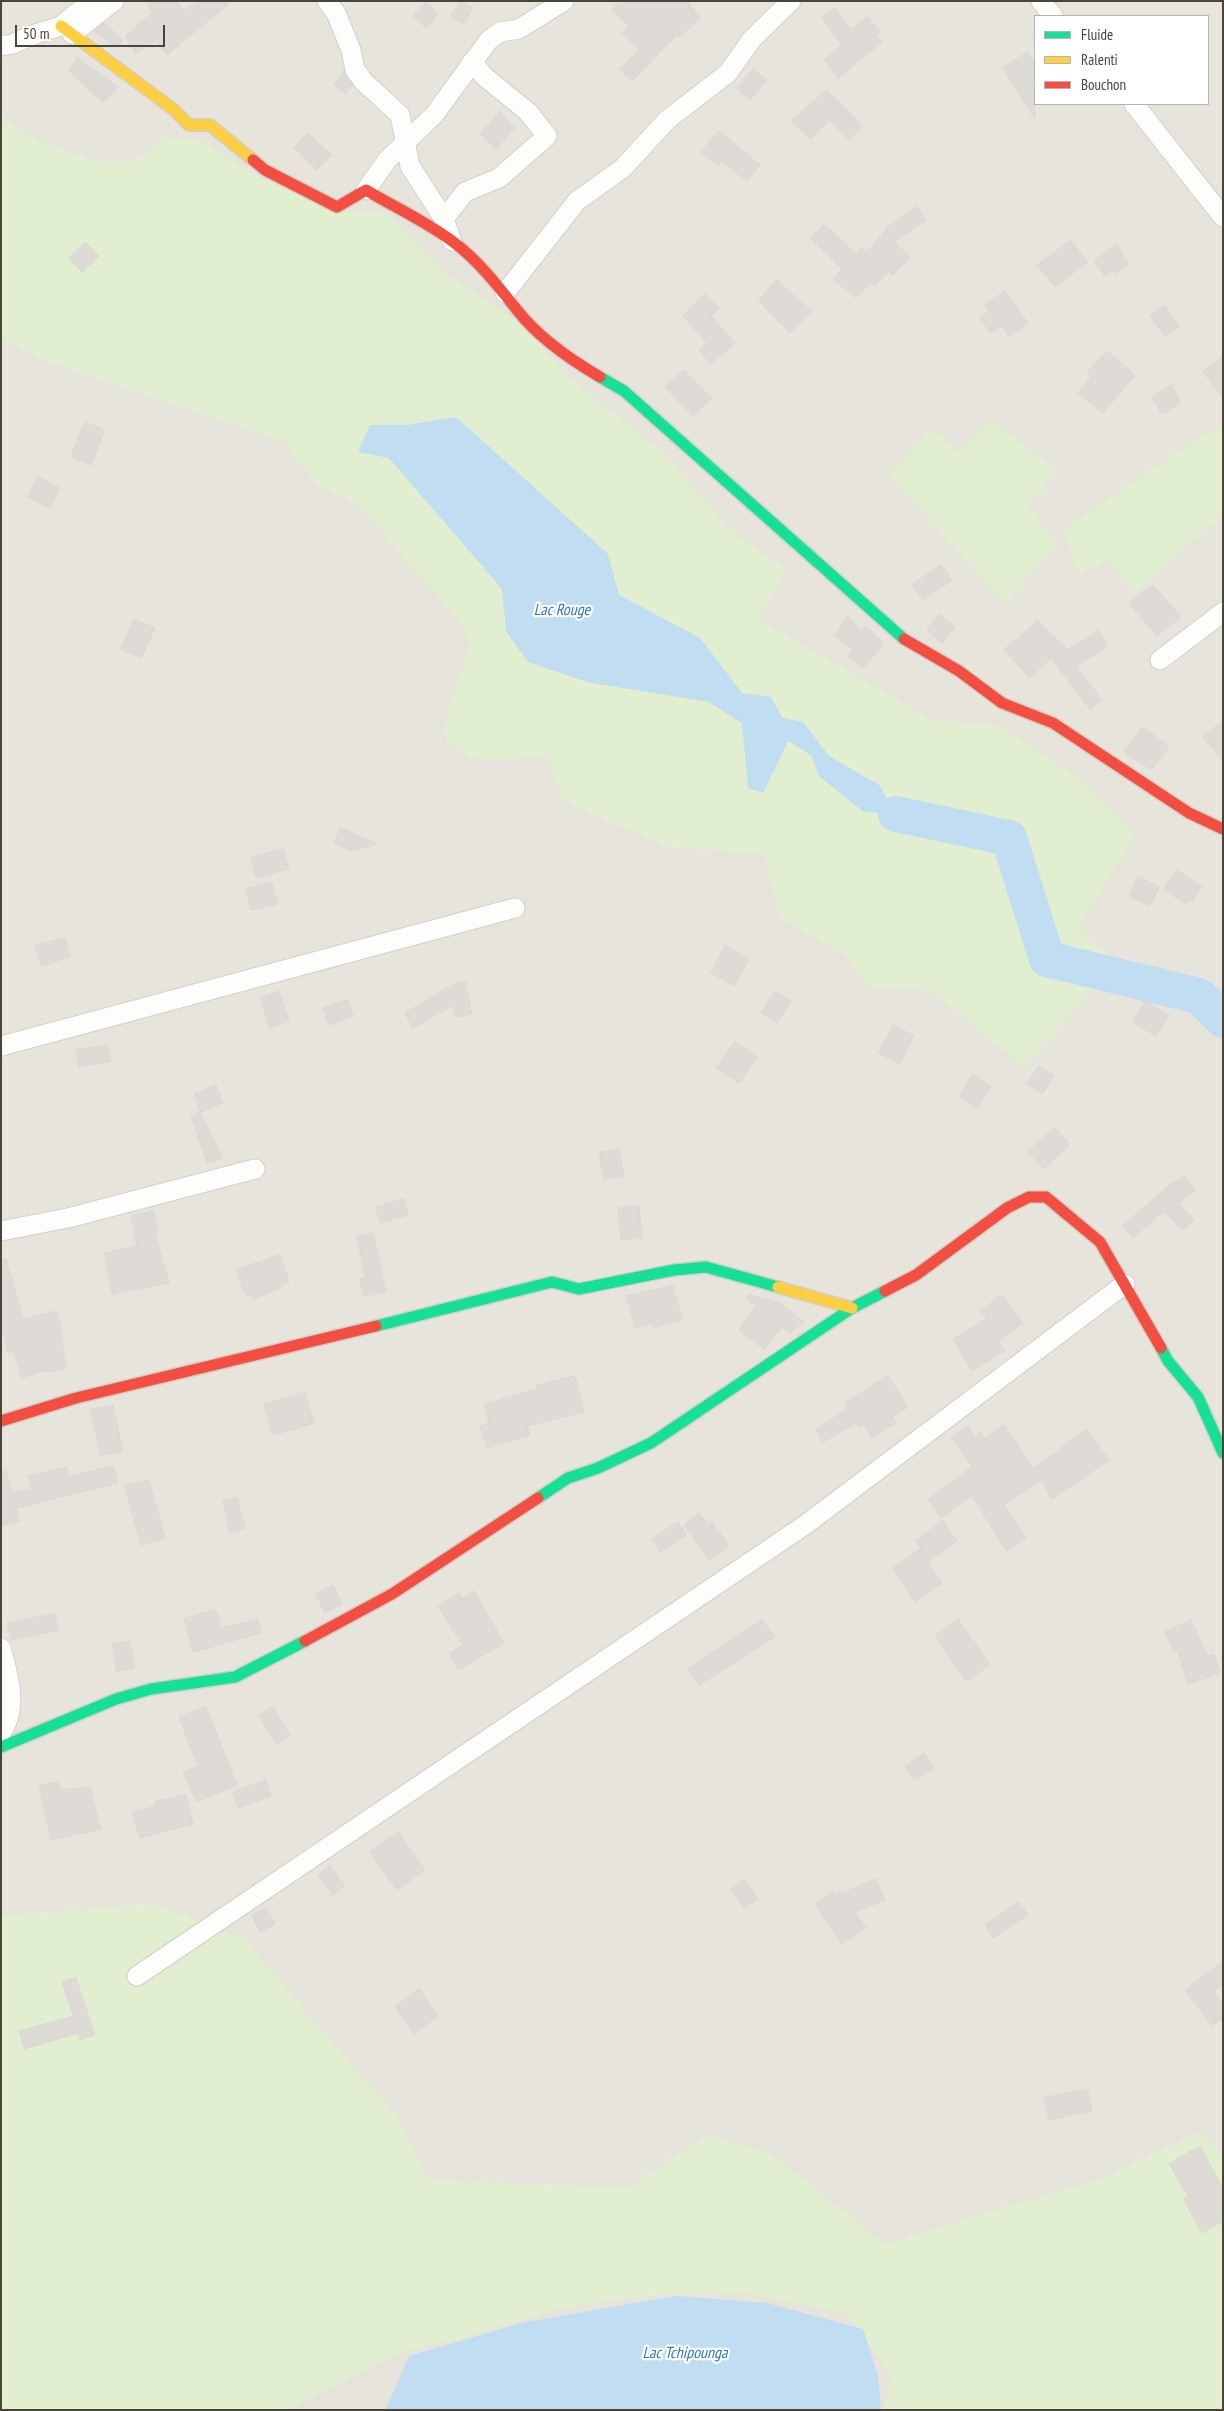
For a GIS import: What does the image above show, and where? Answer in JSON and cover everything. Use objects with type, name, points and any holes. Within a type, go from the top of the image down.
[{"type":"street","points":[[67,30],[75,14],[95,1]]},
{"type":"street","points":[[1,46],[13,44],[35,34],[67,30],[114,1]]},
{"type":"street","points":[[328,1],[336,13],[338,24],[351,50],[355,70],[364,82],[400,115],[410,166],[444,219],[452,241]]},
{"type":"street","points":[[67,30],[173,109],[190,125],[210,124],[264,170],[337,206],[366,190],[388,159],[434,115],[489,40],[500,32],[518,29],[564,1]]},
{"type":"street","points":[[505,293],[577,201],[623,168],[667,120],[728,73],[752,39],[790,1]]},
{"type":"street","points":[[1041,1],[1052,15]]},
{"type":"street","points":[[444,219],[465,192],[500,178],[547,136],[528,112],[485,77],[472,62]]},
{"type":"street","points":[[1135,105],[1223,218]]},
{"type":"street","points":[[366,190],[452,241],[505,293],[517,312],[540,334],[584,368],[624,391],[900,637],[959,671],[1002,703],[1053,723],[1189,813],[1223,829]]},
{"type":"street","points":[[1160,660],[1223,612]]},
{"type":"street","points":[[1,1046],[514,908]]},
{"type":"street","points":[[1,1231],[68,1218],[255,1170]]},
{"type":"street","points":[[1,1747],[116,1700],[151,1689],[210,1682],[235,1676],[266,1662],[392,1594],[568,1478],[651,1444],[852,1308],[916,1275],[1007,1208],[1029,1198],[1046,1197],[1078,1221],[1100,1242],[1168,1360],[1198,1397],[1223,1453]]},
{"type":"street","points":[[1,1422],[76,1398],[218,1365],[552,1282],[579,1289],[674,1270],[706,1267],[852,1308]]},
{"type":"street","points":[[137,1976],[805,1525],[1125,1284]]},
{"type":"street","points":[[1,1648],[11,1687],[9,1710],[1,1733]]},
{"type":"shaded area","points":[[1,1],[1223,1],[1223,2410],[1,2410]]},
{"type":"green space","points":[[1,99],[4,120],[42,142],[96,161],[133,162],[163,137],[202,142],[248,172],[350,212],[385,211],[442,271],[490,302],[525,329],[566,375],[665,454],[731,532],[788,570],[757,618],[934,721],[997,725],[1078,779],[1137,834],[1077,927],[1108,955],[1099,987],[1022,1066],[930,990],[870,988],[846,956],[780,918],[764,854],[663,846],[562,800],[548,754],[507,760],[481,759],[469,756],[445,740],[446,717],[470,644],[461,624],[381,531],[351,501],[315,484],[284,442],[42,360],[1,336]]},
{"type":"green space","points":[[991,421],[1057,469],[1028,506],[1058,545],[1006,603],[888,476],[931,428],[958,452]]},
{"type":"green space","points":[[1223,423],[1223,515],[1136,592],[1106,560],[1078,574],[1063,529]]},
{"type":"green space","points":[[153,1904],[243,1937],[396,2116],[429,2180],[627,2188],[707,2135],[772,2154],[885,2244],[1105,2177],[1199,2132],[1223,2155],[1223,2410],[883,2410],[891,2376],[848,2314],[745,2293],[653,2295],[552,2310],[468,2336],[399,2353],[286,2410],[1,2410],[1,1916]]},
{"type":"water","name":"Lac Rouge","points":[[456,417],[608,554],[619,595],[700,638],[742,693],[771,697],[782,718],[803,722],[829,756],[879,785],[896,814],[864,812],[819,776],[811,755],[788,741],[763,793],[748,788],[742,723],[709,702],[587,682],[528,662],[506,631],[502,589],[389,458],[358,452],[370,425],[408,425]]},
{"type":"water","name":"Lac Tchipounga","points":[[677,2296],[767,2303],[863,2329],[878,2375],[881,2410],[380,2410],[386,2409],[409,2356],[525,2322]]},
{"type":"building","points":[[146,1],[176,1],[184,11],[197,1],[232,1],[167,55],[156,41],[135,53],[125,36],[152,13]]},
{"type":"building","points":[[460,1],[473,8],[464,24],[451,17]]},
{"type":"building","points":[[620,1],[687,1],[701,19],[678,37],[677,35],[632,81],[619,69],[639,50],[622,33],[629,26],[612,10]]},
{"type":"building","points":[[426,2],[438,14],[426,28],[413,16]]},
{"type":"building","points":[[835,8],[851,30],[867,17],[880,32],[876,36],[882,42],[838,78],[824,60],[842,45],[822,18]]},
{"type":"building","points":[[104,23],[123,40],[116,48],[94,31]]},
{"type":"building","points":[[1028,52],[1034,61],[1035,119],[1003,68]]},
{"type":"building","points":[[78,58],[118,87],[103,103],[68,70]]},
{"type":"building","points":[[753,69],[767,80],[750,100],[737,88]]},
{"type":"building","points":[[344,72],[353,85],[345,94],[334,85]]},
{"type":"building","points":[[827,90],[863,126],[849,140],[829,120],[811,139],[791,121]]},
{"type":"building","points":[[500,112],[515,128],[496,149],[480,134]]},
{"type":"building","points":[[719,131],[760,165],[747,181],[722,162],[718,166],[701,152]]},
{"type":"building","points":[[308,133],[332,155],[317,170],[294,148]]},
{"type":"building","points":[[917,207],[926,220],[894,242],[910,257],[893,275],[889,271],[874,287],[870,283],[856,298],[833,279],[842,269],[810,238],[824,224],[856,254],[862,247],[867,252],[888,227]]},
{"type":"building","points":[[1071,241],[1087,262],[1055,287],[1037,265]]},
{"type":"building","points":[[85,242],[99,256],[82,272],[69,258]]},
{"type":"building","points":[[1116,245],[1129,263],[1115,274],[1113,270],[1105,276],[1094,261]]},
{"type":"building","points":[[776,280],[812,311],[790,333],[759,301]]},
{"type":"building","points":[[1005,291],[1028,323],[1009,337],[1002,326],[991,333],[980,318],[989,311],[985,305]]},
{"type":"building","points":[[705,294],[719,308],[711,316],[735,343],[711,364],[699,350],[707,343],[683,316]]},
{"type":"building","points":[[1164,306],[1180,326],[1165,337],[1150,316]]},
{"type":"building","points":[[1107,351],[1135,375],[1103,413],[1078,393],[1091,377],[1087,373]]},
{"type":"building","points":[[1223,356],[1223,397],[1203,372]]},
{"type":"building","points":[[684,370],[712,398],[693,416],[665,387]]},
{"type":"building","points":[[1172,385],[1181,403],[1162,414],[1152,398]]},
{"type":"building","points":[[85,422],[105,430],[91,465],[71,457]]},
{"type":"building","points":[[38,477],[60,488],[50,508],[28,497]]},
{"type":"building","points":[[941,565],[952,580],[923,600],[912,585]]},
{"type":"building","points":[[1153,585],[1181,617],[1157,636],[1129,603]]},
{"type":"building","points":[[939,614],[955,627],[942,643],[927,630]]},
{"type":"building","points":[[848,616],[861,631],[865,626],[884,643],[864,668],[848,657],[853,649],[835,636]]},
{"type":"building","points":[[134,619],[155,628],[141,658],[121,649]]},
{"type":"building","points":[[1038,621],[1068,650],[1099,630],[1108,646],[1076,666],[1102,700],[1090,709],[1051,658],[1030,678],[1004,650]]},
{"type":"building","points":[[1223,721],[1223,761],[1203,737]]},
{"type":"building","points":[[1143,727],[1169,747],[1152,770],[1124,752]]},
{"type":"building","points":[[341,828],[377,844],[351,851],[334,843]]},
{"type":"building","points":[[283,849],[289,869],[256,878],[251,858]]},
{"type":"building","points":[[1177,870],[1202,887],[1192,902],[1189,900],[1185,904],[1164,889]]},
{"type":"building","points":[[1138,876],[1159,887],[1150,906],[1130,896]]},
{"type":"building","points":[[272,882],[278,904],[251,910],[246,889]]},
{"type":"building","points":[[65,938],[70,957],[41,966],[35,946]]},
{"type":"building","points":[[726,946],[749,959],[734,986],[711,973]]},
{"type":"building","points":[[465,982],[472,1014],[455,1017],[453,1005],[413,1028],[405,1013],[452,985]]},
{"type":"building","points":[[279,991],[289,1021],[270,1028],[260,998]]},
{"type":"building","points":[[775,991],[791,1001],[777,1023],[761,1013]]},
{"type":"building","points":[[348,1000],[353,1016],[329,1025],[323,1008]]},
{"type":"building","points":[[1146,1001],[1169,1016],[1156,1036],[1133,1022]]},
{"type":"building","points":[[894,1025],[914,1036],[900,1064],[879,1053]]},
{"type":"building","points":[[735,1042],[757,1057],[739,1083],[716,1068]]},
{"type":"building","points":[[108,1045],[111,1061],[79,1067],[76,1050]]},
{"type":"building","points":[[1039,1066],[1054,1076],[1042,1094],[1027,1084]]},
{"type":"building","points":[[973,1075],[991,1086],[977,1108],[959,1096]]},
{"type":"building","points":[[216,1085],[223,1103],[201,1112],[194,1094]]},
{"type":"building","points":[[200,1112],[223,1158],[207,1163],[191,1116]]},
{"type":"building","points":[[1054,1127],[1070,1144],[1044,1169],[1028,1152]]},
{"type":"building","points":[[619,1149],[624,1176],[604,1180],[599,1153]]},
{"type":"building","points":[[1184,1176],[1195,1190],[1178,1203],[1194,1220],[1182,1231],[1164,1211],[1133,1238],[1122,1226],[1173,1182]]},
{"type":"building","points":[[404,1199],[408,1215],[380,1223],[376,1207]]},
{"type":"building","points":[[639,1206],[642,1238],[621,1240],[618,1208]]},
{"type":"building","points":[[153,1211],[158,1232],[155,1233],[169,1283],[112,1294],[104,1253],[137,1246],[131,1216]]},
{"type":"building","points":[[373,1233],[386,1292],[363,1296],[360,1279],[365,1278],[357,1236]]},
{"type":"building","points":[[280,1255],[289,1282],[280,1285],[281,1288],[254,1299],[252,1295],[246,1297],[236,1270]]},
{"type":"building","points":[[6,1259],[23,1319],[57,1311],[67,1368],[47,1372],[47,1370],[22,1378],[14,1351],[8,1352],[1,1324],[1,1260]]},
{"type":"building","points":[[673,1286],[682,1320],[654,1328],[653,1323],[635,1328],[626,1296]]},
{"type":"building","points":[[749,1295],[780,1303],[804,1322],[789,1333],[782,1327],[764,1349],[739,1330],[756,1306],[746,1298]]},
{"type":"building","points":[[1002,1295],[1023,1323],[998,1341],[1005,1351],[972,1371],[953,1339],[987,1319],[981,1311]]},
{"type":"building","points":[[575,1376],[584,1412],[527,1426],[530,1435],[487,1448],[480,1426],[489,1423],[484,1405],[536,1389],[536,1386]]},
{"type":"building","points":[[888,1376],[908,1407],[893,1417],[896,1423],[872,1438],[863,1424],[859,1427],[857,1423],[823,1442],[816,1429],[848,1409],[845,1403]]},
{"type":"building","points":[[305,1392],[314,1423],[273,1435],[264,1405]]},
{"type":"building","points":[[113,1405],[123,1451],[101,1456],[90,1410]]},
{"type":"building","points":[[1004,1425],[1033,1468],[1062,1449],[1061,1447],[1086,1429],[1109,1460],[1052,1499],[1042,1480],[1004,1505],[1026,1538],[1006,1551],[972,1495],[941,1518],[928,1499],[972,1467],[952,1437],[968,1426],[975,1436],[980,1432],[984,1438]]},
{"type":"building","points":[[114,1466],[118,1483],[16,1508],[20,1521],[1,1526],[1,1472],[6,1471],[12,1493],[32,1489],[28,1476],[67,1467],[70,1476]]},
{"type":"building","points":[[149,1480],[165,1538],[141,1545],[125,1486]]},
{"type":"building","points":[[237,1498],[245,1528],[230,1532],[223,1501]]},
{"type":"building","points":[[699,1513],[708,1525],[712,1522],[729,1546],[709,1561],[684,1525]]},
{"type":"building","points":[[943,1521],[957,1541],[928,1562],[942,1583],[915,1602],[893,1568],[921,1548],[916,1541]]},
{"type":"building","points":[[678,1522],[686,1535],[660,1553],[652,1539]]},
{"type":"building","points":[[333,1585],[342,1604],[325,1613],[316,1594]]},
{"type":"building","points":[[474,1591],[504,1643],[458,1670],[449,1653],[463,1645],[438,1607],[459,1593],[462,1598]]},
{"type":"building","points":[[216,1610],[221,1628],[258,1620],[261,1633],[193,1652],[184,1619]]},
{"type":"building","points":[[55,1614],[58,1630],[11,1640],[8,1623]]},
{"type":"building","points":[[958,1619],[990,1665],[966,1681],[935,1636]]},
{"type":"building","points":[[762,1620],[775,1637],[699,1685],[688,1669]]},
{"type":"building","points":[[1191,1620],[1208,1656],[1214,1654],[1220,1673],[1188,1684],[1177,1650],[1174,1652],[1165,1632]]},
{"type":"building","points":[[130,1641],[135,1668],[117,1672],[112,1644]]},
{"type":"building","points":[[206,1707],[237,1785],[196,1802],[183,1772],[198,1766],[179,1717]]},
{"type":"building","points":[[273,1707],[290,1736],[276,1744],[259,1716]]},
{"type":"building","points":[[924,1753],[934,1768],[914,1780],[905,1766]]},
{"type":"building","points":[[266,1780],[271,1796],[238,1808],[233,1792]]},
{"type":"building","points":[[59,1782],[60,1790],[90,1787],[101,1829],[51,1840],[39,1786]]},
{"type":"building","points":[[186,1795],[193,1824],[140,1838],[132,1813],[155,1806],[155,1802]]},
{"type":"building","points":[[398,1832],[425,1870],[397,1890],[370,1852]]},
{"type":"building","points":[[330,1866],[345,1886],[333,1895],[318,1875]]},
{"type":"building","points":[[876,1879],[885,1900],[855,1912],[866,1928],[842,1944],[815,1904],[833,1891],[835,1894],[840,1891],[842,1893]]},
{"type":"building","points":[[744,1880],[758,1899],[744,1908],[731,1889]]},
{"type":"building","points":[[1019,1902],[1028,1915],[993,1938],[985,1925]]},
{"type":"building","points":[[267,1908],[275,1924],[260,1932],[252,1915]]},
{"type":"building","points":[[1223,1962],[1223,1984],[1214,1992],[1223,2004],[1223,2018],[1212,2026],[1185,1990]]},
{"type":"building","points":[[76,1978],[95,2035],[80,2040],[78,2033],[24,2049],[19,2031],[73,2016],[62,1982]]},
{"type":"building","points":[[419,1989],[438,2016],[414,2034],[395,2007]]},
{"type":"building","points":[[1088,2089],[1092,2111],[1049,2120],[1044,2098]]},
{"type":"building","points":[[1200,2146],[1223,2189],[1223,2221],[1202,2233],[1183,2199],[1188,2196],[1169,2164]]},
{"type":"waterway","points":[[896,814],[1009,838],[1047,959],[1199,996],[1223,1020]]},
{"type":"traffic: fast","points":[[600,377],[624,391],[904,639]]},
{"type":"traffic: fast","points":[[376,1326],[552,1282],[579,1289],[674,1270],[706,1267],[778,1287]]},
{"type":"traffic: fast","points":[[538,1498],[568,1478],[598,1468],[651,1443],[852,1308],[885,1291]]},
{"type":"traffic: fast","points":[[1161,1348],[1168,1361],[1198,1397],[1223,1453]]},
{"type":"traffic: fast","points":[[1,1747],[116,1699],[151,1689],[235,1677],[305,1641]]},
{"type":"traffic: slow","points":[[61,26],[173,109],[189,125],[210,125],[253,160]]},
{"type":"traffic: slow","points":[[778,1287],[852,1308]]},
{"type":"traffic: jam","points":[[253,160],[265,170],[337,207],[366,190],[431,227],[452,241],[479,264],[525,320],[545,339],[600,377]]},
{"type":"traffic: jam","points":[[904,639],[959,671],[1002,703],[1053,723],[1189,813],[1223,829]]},
{"type":"traffic: jam","points":[[885,1291],[916,1275],[1007,1208],[1029,1197],[1046,1197],[1100,1242],[1161,1348]]},
{"type":"traffic: jam","points":[[1,1421],[76,1398],[376,1326]]},
{"type":"traffic: jam","points":[[305,1641],[392,1594],[538,1498]]}]
